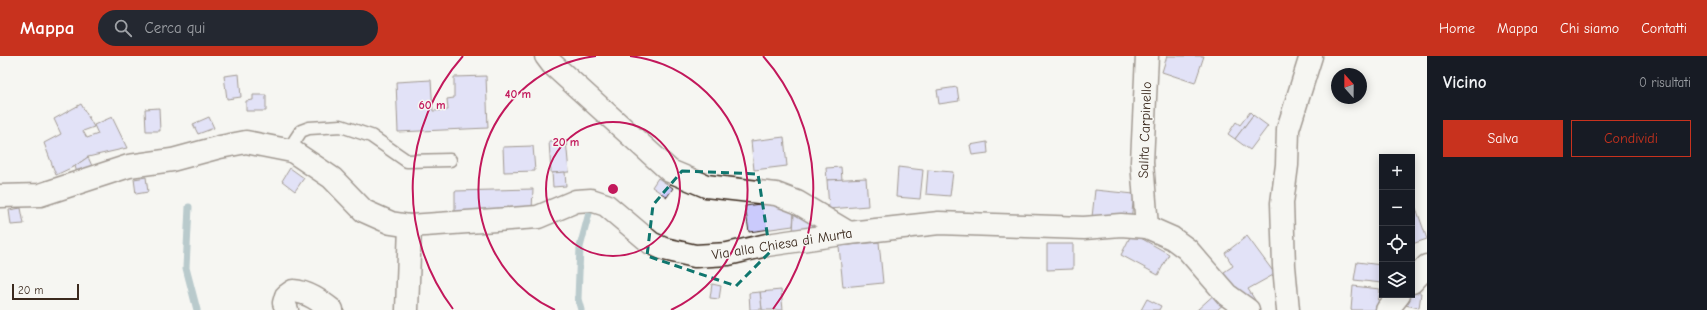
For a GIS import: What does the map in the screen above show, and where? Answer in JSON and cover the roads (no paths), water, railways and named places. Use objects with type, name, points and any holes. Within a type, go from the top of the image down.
[{"type":"street","points":[[546,56],[552,64],[670,171],[706,186],[776,194],[797,202],[849,233]]},
{"type":"street","name":"Salita Carpinello","points":[[1147,56],[1142,162],[1147,227]]},
{"type":"street","points":[[1288,310],[1284,266],[1282,203],[1288,129],[1311,56]]},
{"type":"street","name":"Via alla Chiesa di Murta","points":[[0,196],[40,195],[129,166],[172,160],[220,147],[246,142],[292,151],[332,178],[364,211],[392,224],[410,226],[538,217],[576,201],[591,200],[606,205],[651,243],[664,249],[695,256],[728,254],[767,245],[849,233],[939,223],[1084,228],[1121,225],[1147,227],[1172,238],[1187,249],[1227,295],[1248,310]]},
{"type":"street","points":[[407,310],[410,226]]},
{"type":"street","points":[[1415,279],[1427,266]]},
{"type":"street","points":[[287,310],[284,303],[286,296],[293,291],[301,291],[332,310]]},
{"type":"street","points":[[1387,310],[1397,298]]},
{"type":"lane","points":[[292,151],[295,140],[301,131],[309,128],[341,126],[371,136],[407,161],[450,160]]},
{"type":"waterway","points":[[189,207],[186,268],[197,310]]},
{"type":"waterway","points":[[581,310],[578,299],[580,247],[589,213]]}]
